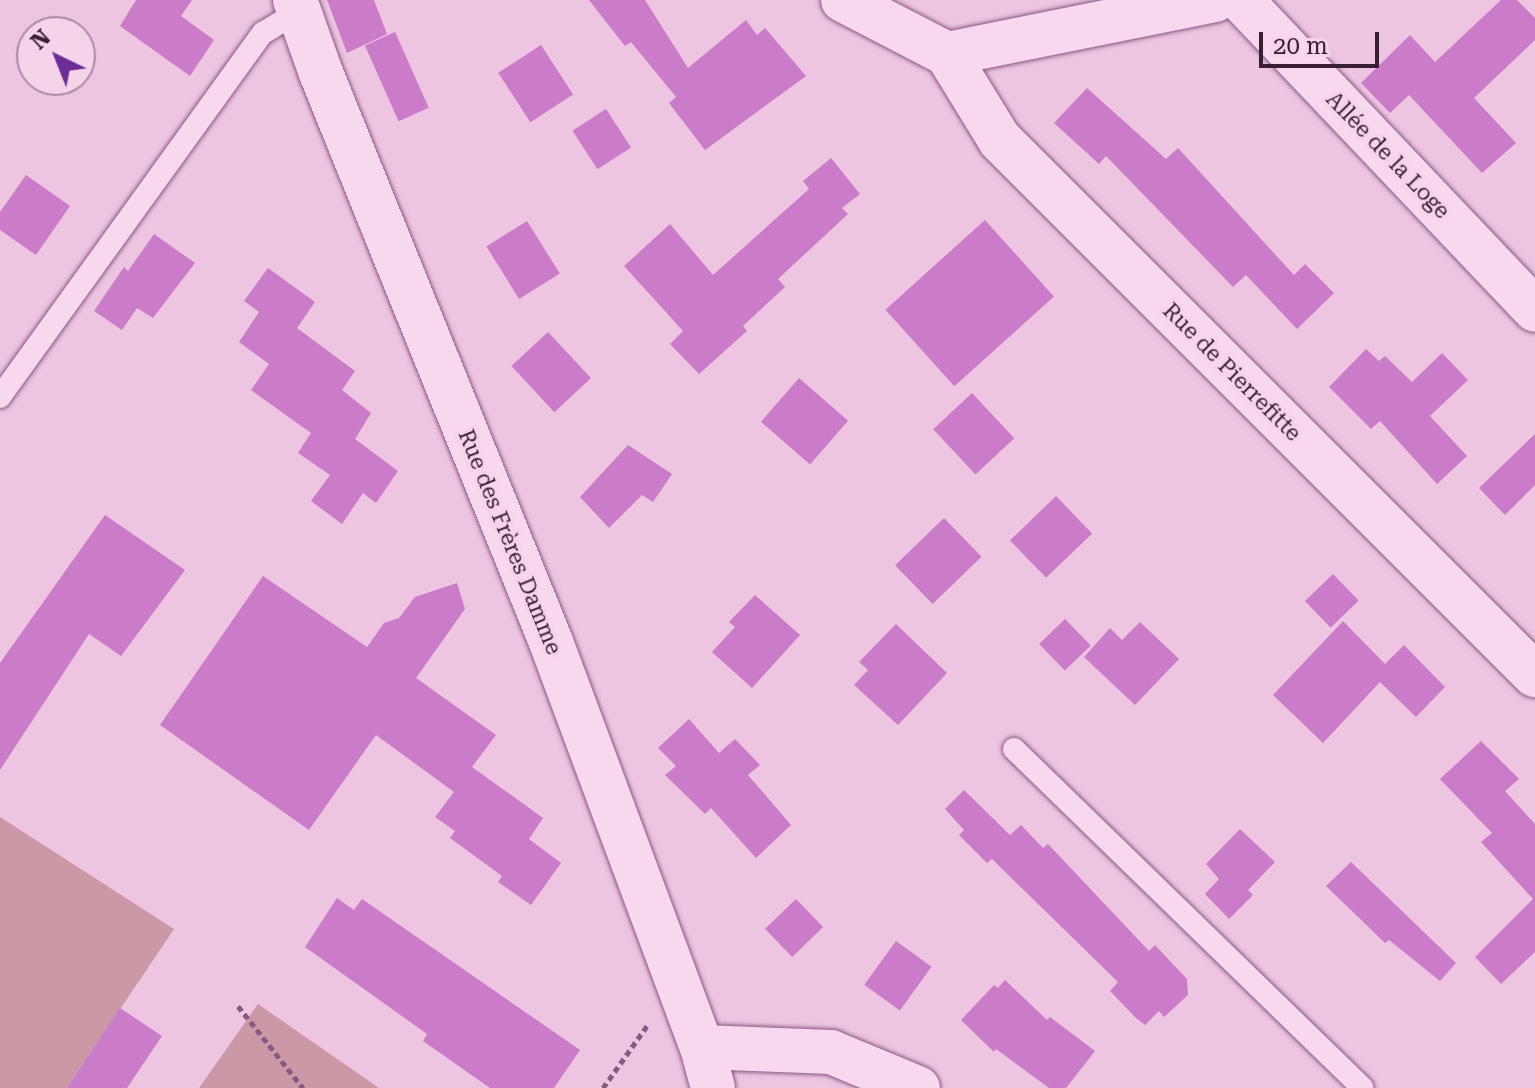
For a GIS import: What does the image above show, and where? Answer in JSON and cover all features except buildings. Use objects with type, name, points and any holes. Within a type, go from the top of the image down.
[{"type":"street","points":[[843,0],[947,54],[1216,0]]},
{"type":"street","name":"Allée de la Loge","points":[[1241,0],[1535,310]]},
{"type":"street","name":"Rue des Frères Damme","points":[[297,6],[551,642],[707,1068]]},
{"type":"street","name":"Rue de Pierrefitte","points":[[947,54],[1000,140],[1535,675]]},
{"type":"street","points":[[707,1068],[831,1052],[918,1088]]},
{"type":"lane","points":[[0,397],[263,33],[297,6]]},
{"type":"lane","points":[[1014,749],[1362,1088]]},
{"type":"path","points":[[603,1088],[678,983]]},
{"type":"path","points":[[238,1006],[303,1088]]},
{"type":"shaded area","points":[[0,817],[174,929],[67,1088],[0,1088]]},
{"type":"shaded area","points":[[258,1004],[379,1088],[199,1088]]}]
